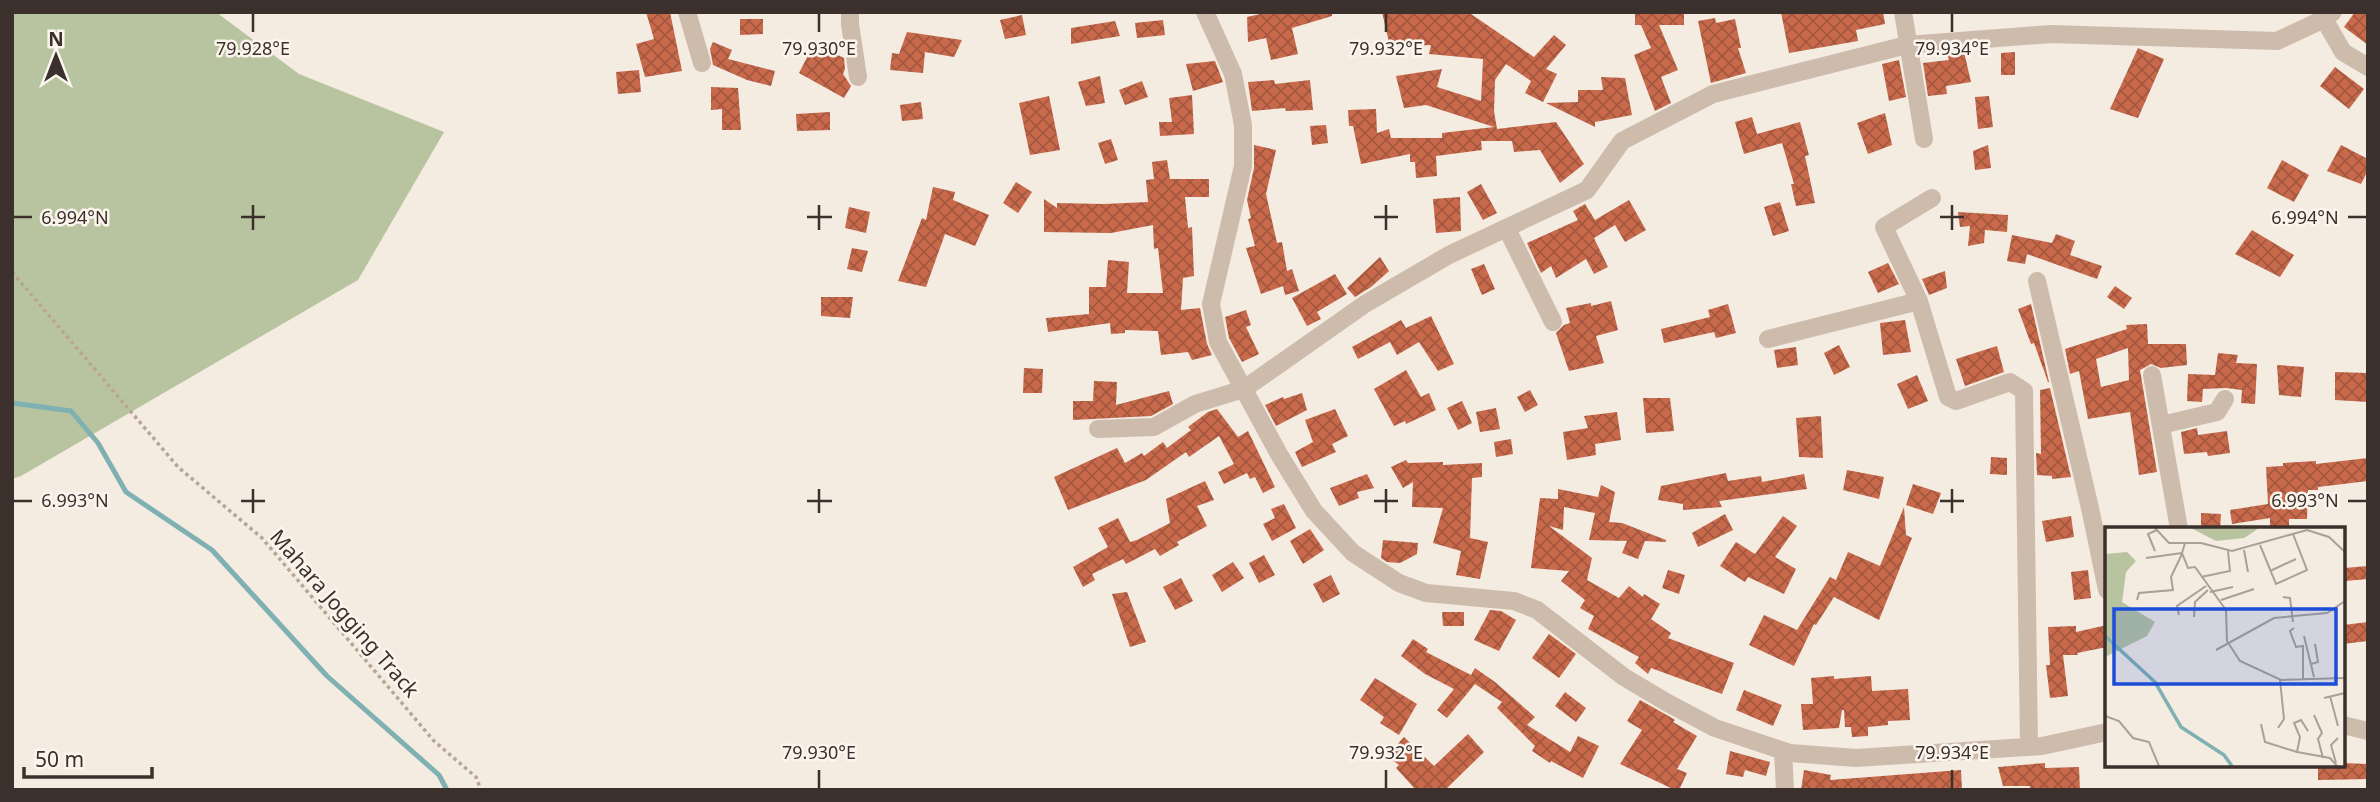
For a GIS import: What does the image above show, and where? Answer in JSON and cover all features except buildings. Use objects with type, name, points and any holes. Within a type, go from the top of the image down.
[{"type":"street","points":[[688,12],[702,63]]},
{"type":"street","points":[[850,12],[858,77]]},
{"type":"street","points":[[1205,12],[1233,74],[1243,125],[1243,166],[1211,304],[1218,342],[1280,456],[1314,511],[1353,553],[1399,583],[1426,593],[1514,601],[1537,610],[1624,677],[1666,702],[1715,729],[1783,751],[1856,758],[2029,747],[2105,732]]},
{"type":"street","points":[[1903,12],[1924,139]]},
{"type":"street","points":[[1098,429],[1154,427],[1195,404],[1244,389],[1365,304],[1449,255],[1587,190],[1622,141],[1713,94],[1907,45],[2051,34],[2277,41],[2328,16],[2343,52],[2368,67]]},
{"type":"street","points":[[1932,198],[1884,227],[1919,301],[1948,397],[1956,401],[2010,382],[2024,391],[2029,747]]},
{"type":"street","points":[[1507,229],[1553,321]]},
{"type":"street","points":[[2037,281],[2105,580]]},
{"type":"street","points":[[1768,339],[1919,301]]},
{"type":"street","points":[[2151,375],[2179,527]]},
{"type":"street","points":[[2161,425],[2217,412],[2225,399]]},
{"type":"street","points":[[2345,726],[2368,731]]},
{"type":"street","points":[[1783,751],[1785,790]]},
{"type":"path","name":"Mahara Jogging Track","points":[[12,272],[178,467],[262,538],[434,741],[476,777],[481,790]]},
{"type":"green space","points":[[12,12],[216,12],[299,74],[444,132],[358,280],[12,479]]},
{"type":"waterway","points":[[12,403],[71,411],[98,443],[126,492],[212,550],[327,676],[439,775],[447,790]]}]
